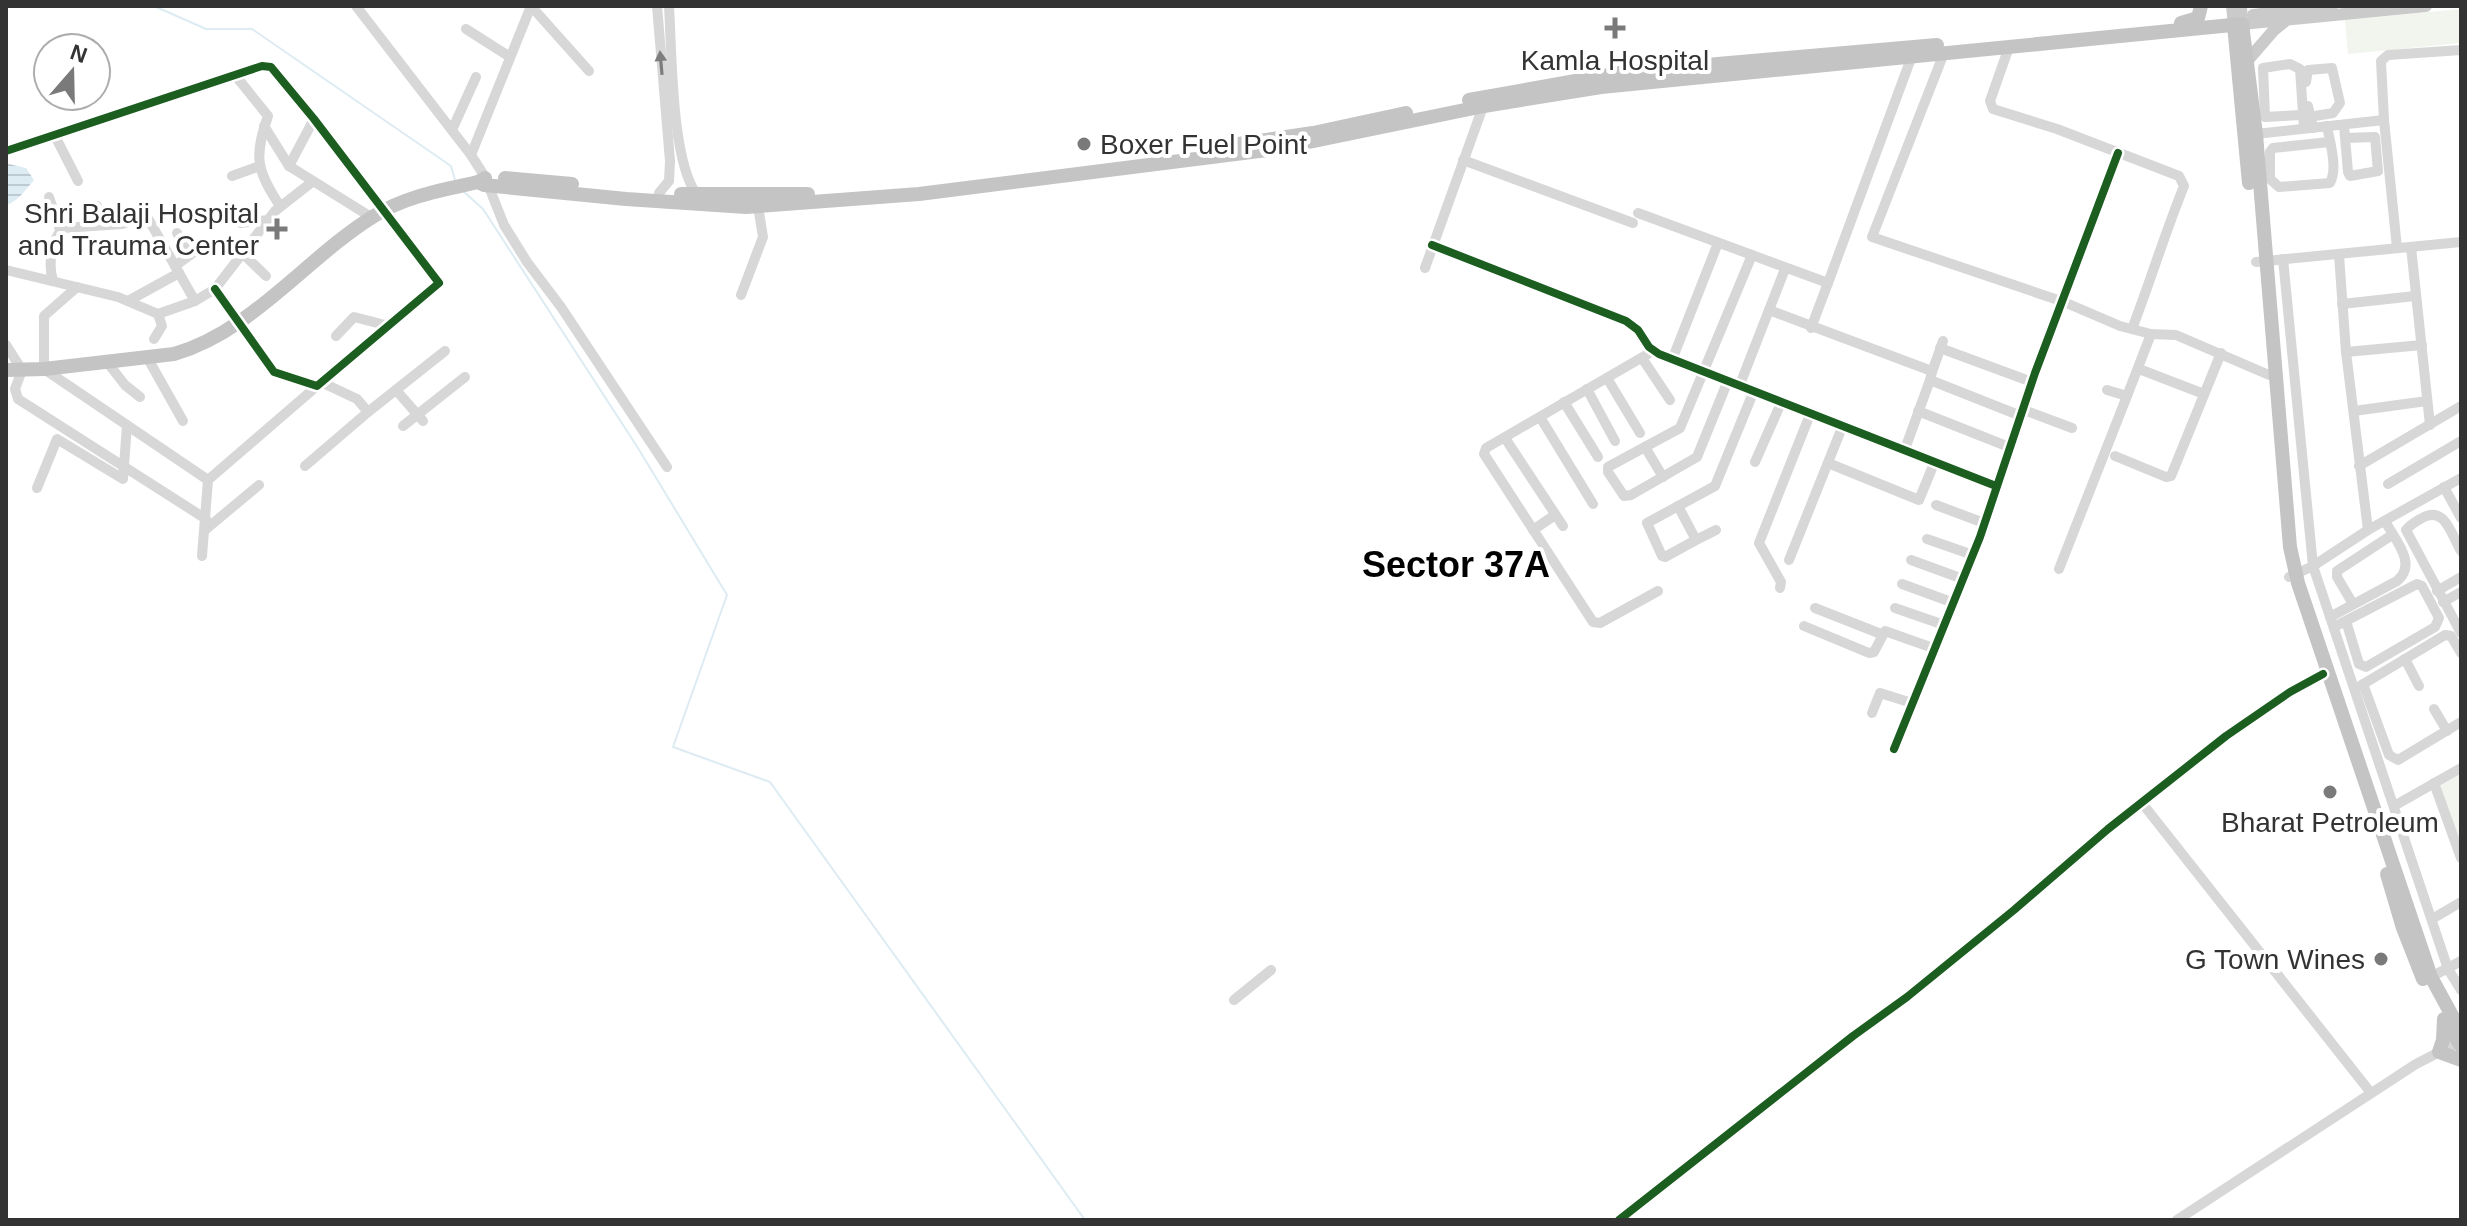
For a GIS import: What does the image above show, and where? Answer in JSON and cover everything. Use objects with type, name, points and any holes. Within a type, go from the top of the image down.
[{"type":"highway","points":[[1913,52],[1944,53],[2009,47],[2209,14],[2237,15]]},
{"type":"highway","points":[[480,182],[690,204],[758,206],[919,194],[1313,133],[1626,72],[1913,52],[2192,22],[2209,14]]},
{"type":"highway","points":[[2237,15],[2248,60],[2256,134],[2269,375],[2281,476]]},
{"type":"highway","points":[[2237,15],[2281,476],[2283,546],[2408,927],[2414,958],[2444,1019],[2460,1040]]},
{"type":"highway","points":[[6,370],[107,362],[192,349],[238,322],[377,214],[402,202],[480,182],[519,178],[697,195],[851,191],[1083,170]]},
{"type":"highway","points":[[2293,576],[2408,927],[2460,1040]]},
{"type":"highway","points":[[2444,1019],[2439,1052],[2461,1060]]},
{"type":"main road","points":[[2237,15],[2259,10],[2332,6]]},
{"type":"main road","points":[[2237,15],[2286,21],[2426,6]]},
{"type":"main road","points":[[2248,60],[2286,21]]},
{"type":"street","points":[[356,6],[471,155],[480,182],[527,262],[561,307],[667,467]]},
{"type":"street","points":[[471,155],[531,6],[589,71]]},
{"type":"street","points":[[657,6],[670,164],[669,181],[659,193]]},
{"type":"street","points":[[669,6],[681,160],[688,183],[697,195]]},
{"type":"street","points":[[466,29],[510,57]]},
{"type":"street","points":[[2009,47],[1990,101],[1993,109],[2057,129],[2179,176],[2184,186],[2132,329]]},
{"type":"street","points":[[2397,248],[2381,61],[2388,55],[2461,50]]},
{"type":"street","points":[[1811,328],[1913,52]]},
{"type":"street","points":[[1944,53],[1872,237],[2064,302],[2132,329],[2176,335],[2269,375]]},
{"type":"street","points":[[2307,122],[2300,69],[2290,64],[2263,68],[2265,117],[2327,126],[2384,120]]},
{"type":"street","points":[[6,151],[262,66],[271,67],[314,119],[377,214],[439,282],[208,480],[202,556]]},
{"type":"street","points":[[2256,134],[2307,122],[2333,113],[2339,106],[2332,68],[2306,72],[2307,122]]},
{"type":"street","points":[[235,75],[267,113],[259,153],[260,166],[264,180],[280,206]]},
{"type":"street","points":[[452,130],[476,77]]},
{"type":"street","points":[[1425,268],[1485,101]]},
{"type":"street","points":[[289,166],[314,119]]},
{"type":"street","points":[[264,126],[289,166],[312,182],[377,214]]},
{"type":"street","points":[[2327,126],[2334,173],[2330,183],[2279,187],[2270,179],[2270,152],[2273,148],[2329,142]]},
{"type":"street","points":[[2344,126],[2345,138],[2350,176],[2378,171],[2375,137],[2345,138]]},
{"type":"street","points":[[54,134],[78,181]]},
{"type":"street","points":[[1894,749],[1973,555],[2032,382],[2118,153]]},
{"type":"street","points":[[670,164],[679,165],[681,160]]},
{"type":"street","points":[[1463,160],[1718,243],[1828,283]]},
{"type":"street","points":[[232,176],[260,166]]},
{"type":"street","points":[[6,270],[128,301],[158,314],[195,301],[215,289],[280,206],[312,182]]},
{"type":"street","points":[[49,197],[60,230],[49,267],[53,281]]},
{"type":"street","points":[[90,226],[86,213],[97,206]]},
{"type":"street","points":[[741,295],[763,237],[758,206]]},
{"type":"street","points":[[60,230],[70,226],[122,224],[147,216],[195,301]]},
{"type":"street","points":[[241,223],[268,220]]},
{"type":"street","points":[[177,233],[190,255]]},
{"type":"street","points":[[2261,262],[2461,242]]},
{"type":"street","points":[[1672,360],[1718,243]]},
{"type":"street","points":[[128,301],[177,270],[205,244]]},
{"type":"street","points":[[1432,245],[1626,321],[1638,330],[1653,351],[1672,360],[1996,486]]},
{"type":"street","points":[[2411,247],[2430,425]]},
{"type":"street","points":[[243,254],[266,276]]},
{"type":"street","points":[[1727,383],[1697,457],[1626,497],[1608,472],[1608,467],[1680,428],[1752,255]]},
{"type":"street","points":[[2339,255],[2346,352],[2368,530]]},
{"type":"street","points":[[2283,259],[2313,566],[2332,622],[2393,759],[2398,760],[2461,722]]},
{"type":"street","points":[[1739,387],[1785,269]]},
{"type":"street","points":[[77,287],[44,316],[44,369],[208,480]]},
{"type":"street","points":[[215,289],[274,372],[320,384],[357,399],[368,412]]},
{"type":"street","points":[[2342,304],[2415,296]]},
{"type":"street","points":[[1769,310],[2022,413],[2072,428]]},
{"type":"street","points":[[154,339],[162,326],[158,314]]},
{"type":"street","points":[[336,336],[354,317],[389,326]]},
{"type":"street","points":[[2059,569],[2151,334]]},
{"type":"street","points":[[1905,449],[1941,344],[2032,382]]},
{"type":"street","points":[[6,345],[22,370],[15,389],[18,399],[125,466],[205,524]]},
{"type":"street","points":[[2346,352],[2422,345]]},
{"type":"street","points":[[305,466],[445,351]]},
{"type":"street","points":[[1653,351],[1486,448],[1484,454],[1596,624],[1658,591]]},
{"type":"street","points":[[2115,456],[2170,476],[2221,353]]},
{"type":"street","points":[[147,357],[183,421]]},
{"type":"street","points":[[1642,358],[1670,400]]},
{"type":"street","points":[[107,362],[125,385],[140,397]]},
{"type":"street","points":[[2139,369],[2204,394]]},
{"type":"street","points":[[403,426],[420,418],[465,377]]},
{"type":"street","points":[[1607,378],[1640,433]]},
{"type":"street","points":[[1587,389],[1615,441]]},
{"type":"street","points":[[396,390],[420,418]]},
{"type":"street","points":[[2107,390],[2127,396]]},
{"type":"street","points":[[1716,530],[1668,556],[1662,556],[1647,523],[1715,486],[1753,393]]},
{"type":"street","points":[[2354,411],[2427,401]]},
{"type":"street","points":[[1564,402],[1598,457]]},
{"type":"street","points":[[1755,462],[1781,403]]},
{"type":"street","points":[[2359,466],[2461,406]]},
{"type":"street","points":[[1918,411],[2009,447]]},
{"type":"street","points":[[1780,588],[1781,582],[1759,543],[1811,412]]},
{"type":"street","points":[[1540,417],[1593,504]]},
{"type":"street","points":[[37,488],[57,439],[122,479],[127,425]]},
{"type":"street","points":[[1789,560],[1843,425]]},
{"type":"street","points":[[1505,438],[1563,526]]},
{"type":"street","points":[[2388,484],[2461,441]]},
{"type":"street","points":[[1645,447],[1663,477]]},
{"type":"street","points":[[1828,463],[1919,500],[1935,461]]},
{"type":"street","points":[[2293,576],[2461,478]]},
{"type":"street","points":[[205,524],[259,485]]},
{"type":"street","points":[[2444,487],[2461,518]]},
{"type":"street","points":[[1936,505],[1984,523]]},
{"type":"street","points":[[1678,506],[1696,540]]},
{"type":"street","points":[[2461,551],[2443,518],[2437,514],[2430,514],[2407,527],[2406,533],[2461,633]]},
{"type":"street","points":[[1533,530],[1555,515]]},
{"type":"street","points":[[2332,622],[2353,604],[2397,581],[2406,572],[2407,562],[2385,521]]},
{"type":"street","points":[[2353,604],[2337,577],[2337,571],[2392,535]]},
{"type":"street","points":[[1927,539],[1973,555]]},
{"type":"street","points":[[1911,560],[1963,579]]},
{"type":"street","points":[[2437,591],[2461,577]]},
{"type":"street","points":[[1902,584],[1954,603]]},
{"type":"street","points":[[2332,622],[2346,621],[2417,584],[2422,586],[2439,618],[2435,627],[2366,667],[2359,664],[2346,621]]},
{"type":"street","points":[[2443,602],[2461,592]]},
{"type":"street","points":[[1815,608],[1881,634]]},
{"type":"street","points":[[1895,608],[1944,625]]},
{"type":"street","points":[[1804,626],[1872,653],[1885,631],[1933,648]]},
{"type":"street","points":[[2359,687],[2447,634],[2461,653]]},
{"type":"street","points":[[2405,659],[2419,686]]},
{"type":"street","points":[[1619,1220],[1907,997],[2226,736],[2290,692],[2323,674]]},
{"type":"street","points":[[2359,687],[2394,806],[2448,969],[2461,990]]},
{"type":"street","points":[[1872,713],[1880,693],[1912,703]]},
{"type":"street","points":[[2434,709],[2447,731]]},
{"type":"street","points":[[2394,806],[2461,768]]},
{"type":"street","points":[[2434,783],[2461,858]]},
{"type":"street","points":[[2142,803],[2371,1093]]},
{"type":"street","points":[[2432,919],[2461,902]]},
{"type":"street","points":[[2431,977],[2461,961]]},
{"type":"street","points":[[1234,1000],[1271,970]]},
{"type":"street","points":[[2177,1220],[2371,1093],[2460,1040]]},
{"type":"shaded area","points":[[2461,9],[2461,43],[2348,54],[2345,20]]},
{"type":"shaded area","points":[[6,165],[26,168],[34,180],[18,198],[6,205]]},
{"type":"shaded area","points":[[2461,774],[2461,845],[2440,786]]},
{"type":"waterway","points":[[154,6],[206,29],[252,29],[451,166],[455,180]]},
{"type":"waterway","points":[[463,191],[483,209],[638,448],[727,595],[673,747],[770,782],[1085,1220]]},
{"type":"cycle path","points":[[6,151],[262,66],[271,67],[439,283],[317,386],[274,372],[215,289]]},
{"type":"cycle path","points":[[1894,749],[1980,537],[2035,373],[2118,153]]},
{"type":"cycle path","points":[[1432,245],[1626,321],[1659,354],[1996,486]]},
{"type":"cycle path","points":[[1619,1220],[1907,997],[2108,829],[2226,736],[2290,692],[2323,674]]},
{"type":"place","name":"Kamla Hospital","points":[[1615,28]]},
{"type":"place","name":"Boxer Fuel Point","points":[[1084,144]]},
{"type":"place","name":"Shri Balaji Hospital and Trauma Center","points":[[277,229]]},
{"type":"place","name":"Bharat Petroleum","points":[[2330,792]]},
{"type":"place","name":"G Town Wines","points":[[2381,959]]},
{"type":"district","name":"Sector 37A","points":[[1456,564]]}]
